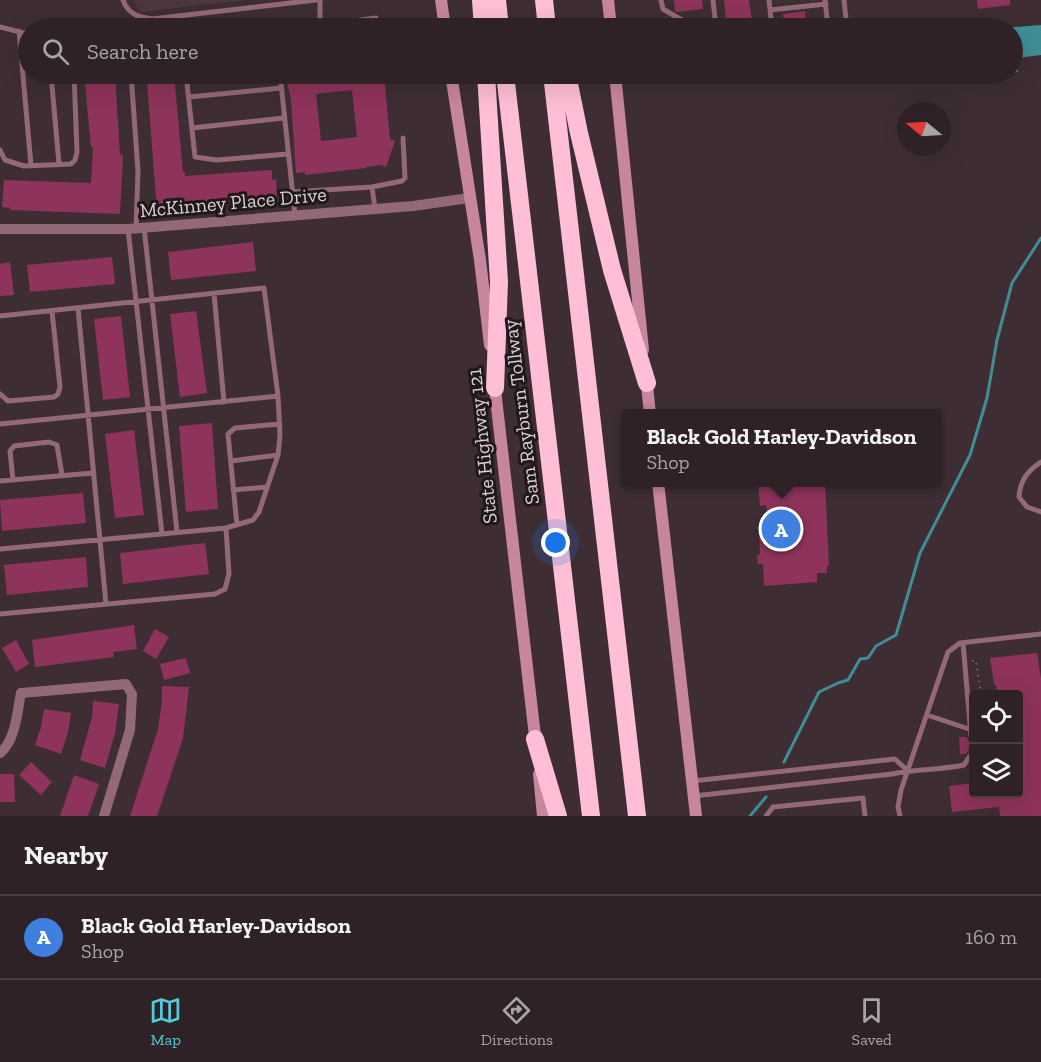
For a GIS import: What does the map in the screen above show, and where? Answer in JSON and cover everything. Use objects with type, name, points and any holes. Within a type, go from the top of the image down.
[{"type":"highway","points":[[481,0],[482,18]]},
{"type":"highway","points":[[497,0],[499,18]]},
{"type":"highway","points":[[544,3],[546,18]]},
{"type":"highway","points":[[544,3],[551,18]]},
{"type":"highway","points":[[487,84],[499,282],[495,388]]},
{"type":"highway","name":"Sam Rayburn Tollway","points":[[506,84],[591,816]]},
{"type":"highway","points":[[553,84],[637,816]]},
{"type":"highway","points":[[569,84],[612,270],[647,383]]},
{"type":"highway","points":[[535,739],[558,816]]},
{"type":"main road","points":[[441,0],[444,18]]},
{"type":"main road","points":[[608,0],[610,18]]},
{"type":"main road","name":"State Highway 121","points":[[452,84],[480,260],[543,816]]},
{"type":"main road","points":[[616,84],[650,409]]},
{"type":"main road","points":[[658,487],[696,816]]},
{"type":"street","name":"McKinney Place Drive","points":[[0,229],[136,228],[413,206],[469,198]]},
{"type":"street","points":[[0,753],[6,748],[13,731],[21,693],[126,684],[132,694],[130,730],[104,816]]},
{"type":"lane","points":[[123,0],[131,13],[146,18]]},
{"type":"lane","points":[[161,18],[318,0],[320,18]]},
{"type":"lane","points":[[661,0],[663,9],[678,18]]},
{"type":"lane","points":[[713,0],[715,18]]},
{"type":"lane","points":[[769,0],[771,18]]},
{"type":"lane","points":[[844,0],[846,18]]},
{"type":"lane","points":[[770,10],[826,2],[827,18]]},
{"type":"lane","points":[[0,27],[18,32]]},
{"type":"lane","points":[[24,84],[31,165]]},
{"type":"lane","points":[[52,84],[59,164]]},
{"type":"lane","points":[[0,150],[5,160],[14,164],[70,164],[75,160],[77,152],[74,84]]},
{"type":"lane","points":[[132,84],[138,162],[136,302],[162,534]]},
{"type":"lane","points":[[187,84],[195,158],[216,160],[288,154]]},
{"type":"lane","points":[[281,84],[295,215]]},
{"type":"lane","points":[[189,97],[281,88]]},
{"type":"lane","points":[[192,128],[284,118]]},
{"type":"lane","points":[[292,192],[372,187],[402,181],[405,178],[403,138]]},
{"type":"lane","points":[[372,187],[375,209]]},
{"type":"lane","points":[[136,228],[152,300],[177,532]]},
{"type":"lane","points":[[0,316],[264,288],[280,424],[278,454],[259,512],[253,520],[226,528],[0,549]]},
{"type":"lane","points":[[214,294],[224,402]]},
{"type":"lane","points":[[78,308],[106,604]]},
{"type":"lane","points":[[0,394],[8,401],[54,397],[58,394],[60,387],[52,311]]},
{"type":"lane","points":[[0,424],[278,396]]},
{"type":"lane","points":[[237,525],[228,434],[231,430],[280,424]]},
{"type":"lane","points":[[13,480],[10,452],[14,446],[49,442],[57,445],[62,475]]},
{"type":"lane","points":[[231,461],[278,454]]},
{"type":"lane","points":[[1041,462],[1025,477],[1020,486],[1019,497],[1027,507],[1041,512]]},
{"type":"lane","points":[[0,481],[93,473]]},
{"type":"lane","points":[[233,490],[267,486]]},
{"type":"lane","points":[[0,614],[214,594],[225,589],[229,574],[226,528]]},
{"type":"lane","points":[[900,816],[898,807],[901,790],[948,652],[953,646],[963,643],[1041,634]]},
{"type":"lane","points":[[927,715],[969,729],[963,643]]},
{"type":"lane","points":[[694,796],[964,765],[969,758]]},
{"type":"lane","points":[[693,782],[895,759],[908,771]]},
{"type":"lane","points":[[766,816],[773,807],[863,798],[865,816]]},
{"type":"path","points":[[964,663],[976,661],[980,690]]},
{"type":"shaded area","points":[[133,0],[245,0],[140,12]]},
{"type":"water","points":[[1041,25],[1041,55],[1023,57],[1023,26]]},
{"type":"building","points":[[674,0],[702,0],[703,9],[677,12]]},
{"type":"building","points":[[724,0],[749,0],[752,18],[726,18]]},
{"type":"building","points":[[977,0],[1010,0],[1010,5],[978,9]]},
{"type":"building","points":[[805,11],[805,18],[784,18],[783,14]]},
{"type":"building","points":[[85,84],[116,84],[120,155],[123,155],[120,214],[10,210],[11,208],[2,207],[4,180],[91,183],[93,147],[91,147]]},
{"type":"building","points":[[147,84],[175,84],[185,176],[272,170],[272,180],[276,179],[277,199],[202,204],[202,207],[157,212]]},
{"type":"building","points":[[287,84],[385,84],[390,139],[395,141],[386,167],[380,165],[305,175],[305,172],[296,173],[291,100]],"holes":[[[352,90],[357,137],[321,141],[316,94]]]},
{"type":"building","points":[[253,242],[256,271],[171,280],[168,252]]},
{"type":"building","points":[[112,257],[115,284],[30,292],[27,265]]},
{"type":"building","points":[[10,262],[14,295],[0,296],[0,264]]},
{"type":"building","points":[[196,311],[207,393],[180,397],[170,314]]},
{"type":"building","points":[[121,316],[130,397],[103,400],[94,319]]},
{"type":"building","points":[[212,423],[218,509],[186,512],[179,426]]},
{"type":"building","points":[[134,430],[144,515],[115,518],[105,434]]},
{"type":"building","points":[[758,487],[825,487],[829,566],[827,566],[827,573],[817,573],[817,582],[764,586],[763,564],[758,564],[757,555],[760,554],[759,529],[768,529],[766,505],[760,506]]},
{"type":"building","points":[[83,493],[86,523],[2,531],[0,500]]},
{"type":"building","points":[[205,543],[209,574],[123,584],[120,553]]},
{"type":"building","points":[[86,557],[88,587],[7,595],[4,565]]},
{"type":"building","points":[[134,625],[137,649],[113,652],[114,657],[35,667],[32,640]]},
{"type":"building","points":[[155,629],[169,637],[156,659],[143,651]]},
{"type":"building","points":[[16,640],[29,664],[16,672],[2,648]]},
{"type":"building","points":[[1037,653],[1041,678],[1041,816],[1000,816],[999,807],[952,812],[949,786],[969,784],[969,798],[1023,798],[1023,690],[997,690],[990,658]]},
{"type":"building","points":[[186,658],[190,673],[164,680],[160,664]]},
{"type":"building","points":[[162,686],[189,687],[183,738],[157,816],[130,816],[158,729]]},
{"type":"building","points":[[93,701],[119,704],[115,733],[105,768],[80,760],[92,717]]},
{"type":"building","points":[[44,709],[71,713],[61,754],[35,745]]},
{"type":"building","points":[[959,737],[966,737],[969,741],[969,749],[966,754],[960,754]]},
{"type":"building","points":[[31,762],[52,782],[41,795],[19,775]]},
{"type":"building","points":[[0,774],[14,774],[15,802],[0,802]]},
{"type":"building","points":[[74,775],[99,784],[94,799],[88,816],[60,816]]},
{"type":"waterway","points":[[784,762],[819,692],[848,680],[860,659],[868,658],[876,646],[896,635],[920,553],[970,455],[987,398],[997,340],[1012,283],[1041,238]]},
{"type":"waterway","points":[[750,816],[766,797]]},
{"type":"place","name":"Black Gold Harley-Davidson","points":[[781,529]]}]
